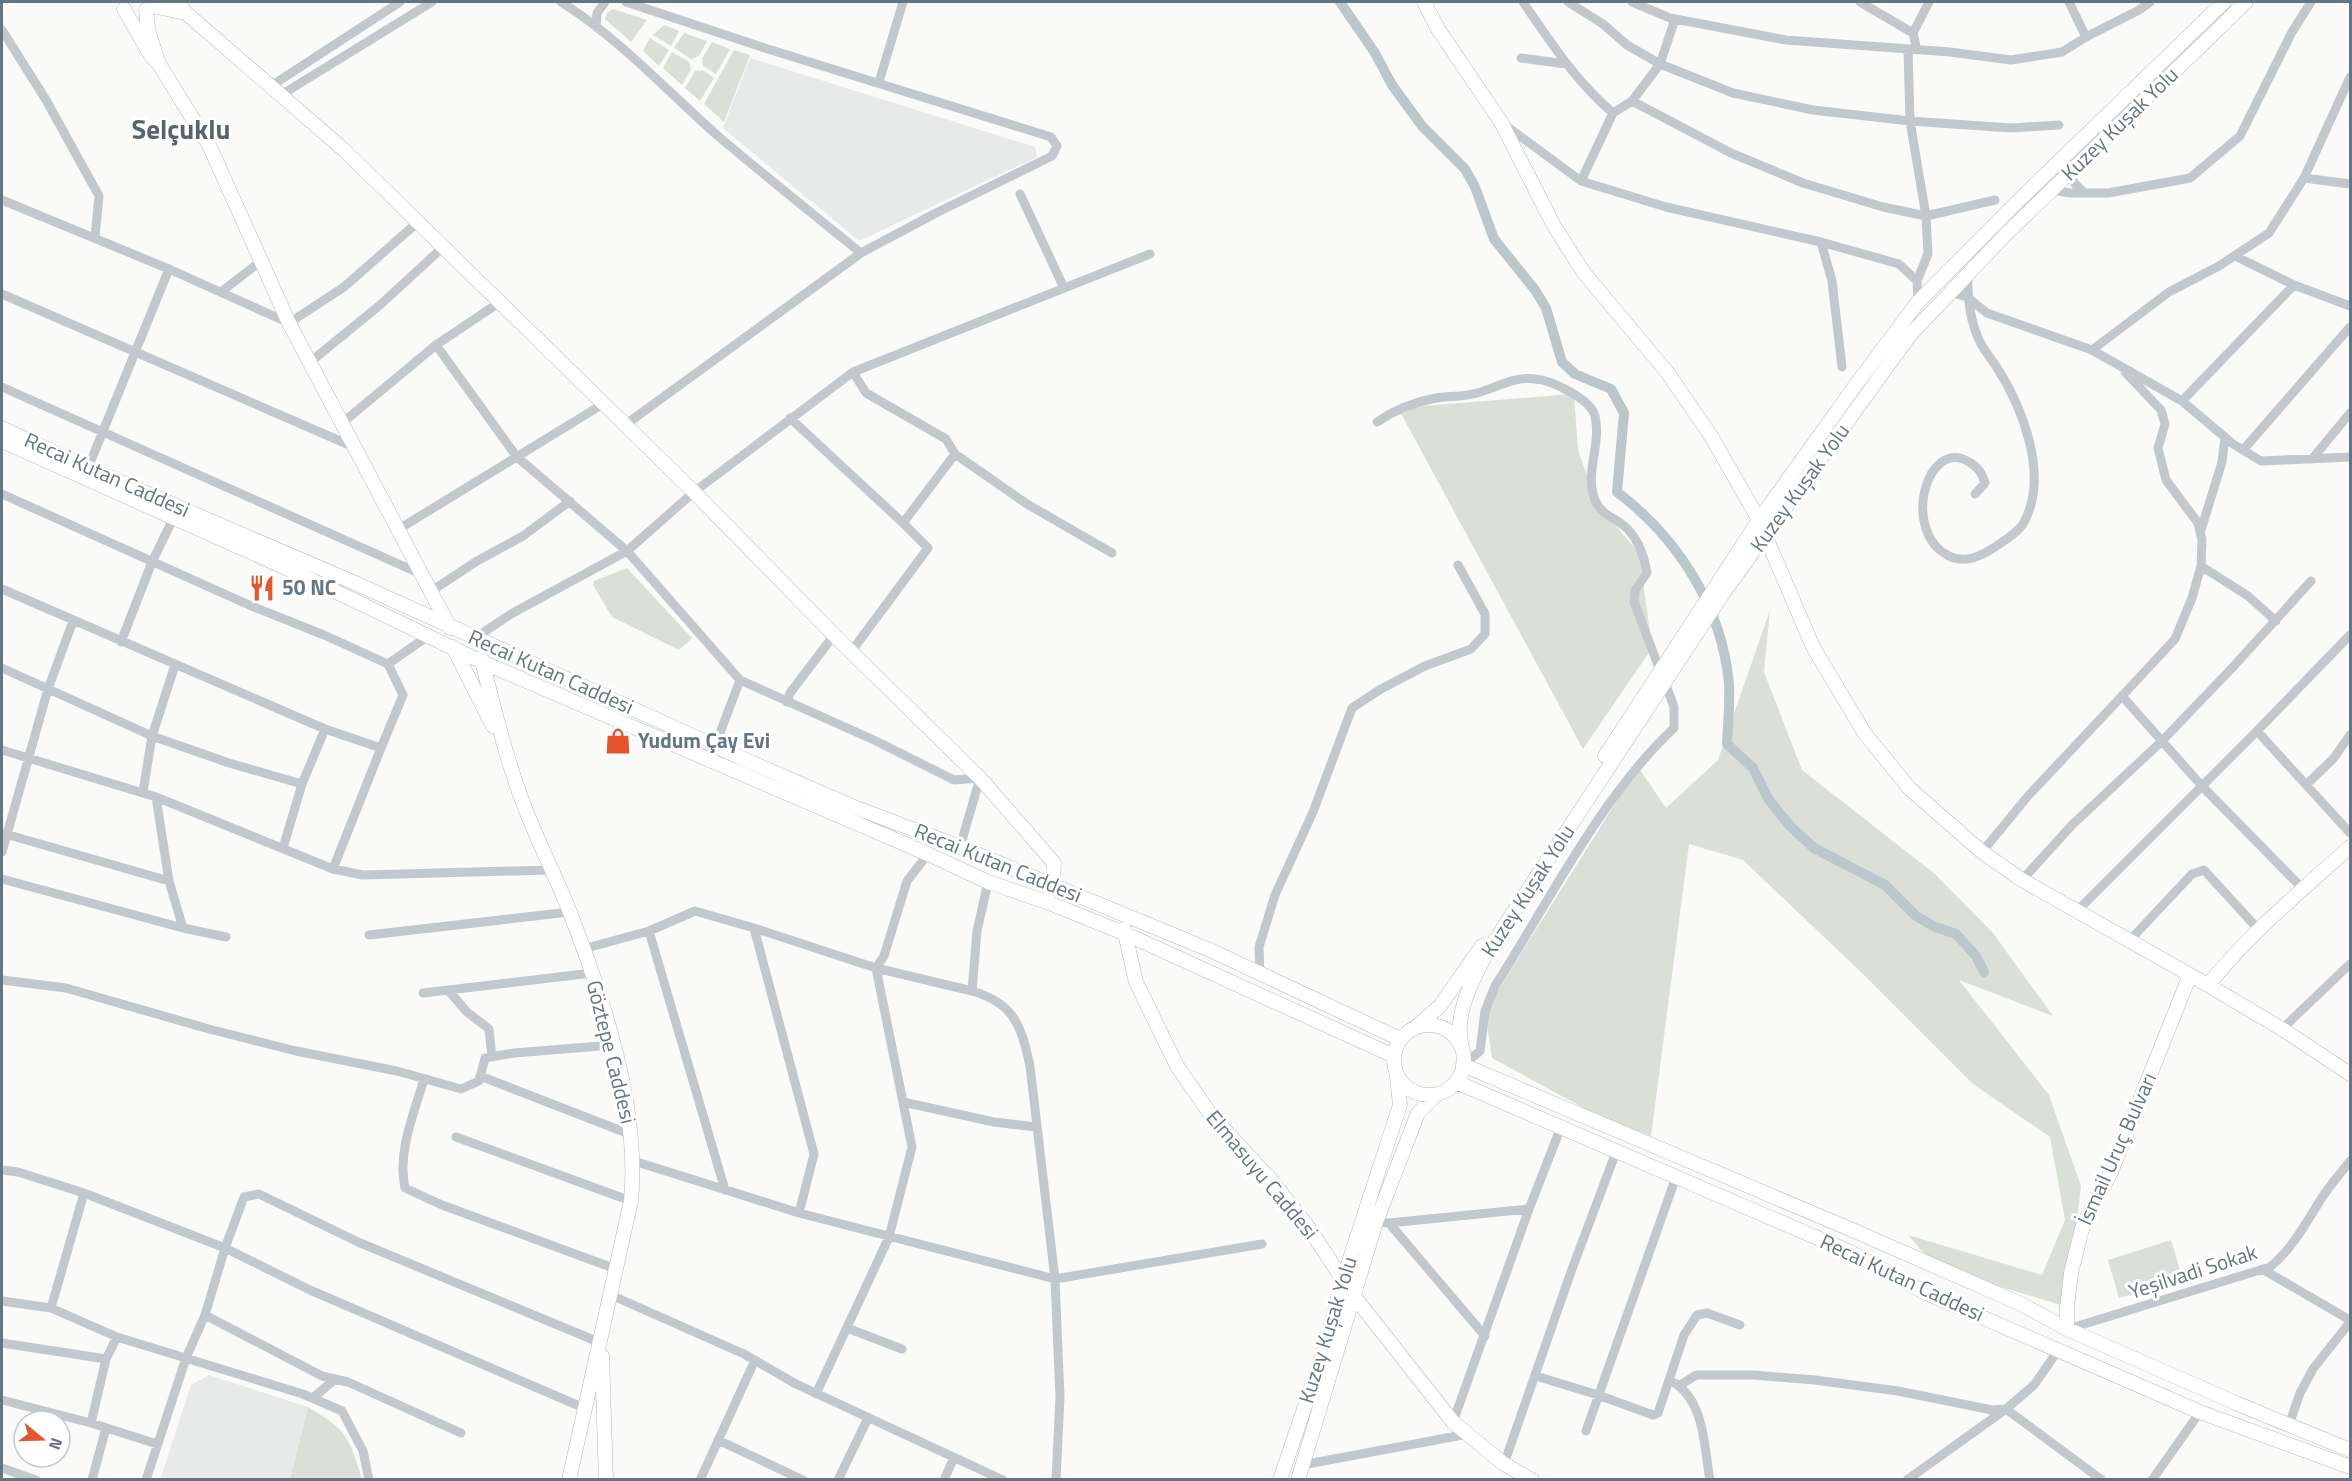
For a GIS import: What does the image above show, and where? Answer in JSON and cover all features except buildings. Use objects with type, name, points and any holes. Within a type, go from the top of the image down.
[{"type":"main road","points":[[1424,2],[1438,29],[1501,122],[1554,226],[1584,273],[1667,372],[1712,436],[1759,520]]},
{"type":"main road","name":"Kuzey Kuşak Yolu","points":[[1462,1048],[1460,1023],[1466,994],[1486,954],[1721,586],[1759,520],[1918,302],[2049,170],[2224,2]]},
{"type":"main road","name":"Kuzey Kuşak Yolu","points":[[1721,586],[1765,535],[1910,336],[1968,272],[2246,2]]},
{"type":"main road","points":[[120,5],[139,12],[152,6],[182,7],[343,149],[694,492],[834,635],[980,778],[1054,863],[1053,885],[1047,902]]},
{"type":"main road","points":[[120,5],[209,145],[289,323],[450,627],[454,649],[487,711],[515,781]]},
{"type":"main road","points":[[152,6],[148,30],[159,64]]},
{"type":"main road","name":"Recai Kutan Caddesi","points":[[2,428],[88,468],[283,551],[715,747],[854,807],[960,847],[1210,950],[1400,1039]]},
{"type":"main road","name":"Recai Kutan Caddesi","points":[[2,441],[295,572],[482,662],[988,882],[1047,902],[1126,934],[1394,1056]]},
{"type":"main road","points":[[1765,535],[1813,647],[1865,734],[1910,789],[1982,852],[2022,880],[2208,985],[2282,1029],[2350,1074]]},
{"type":"main road","name":"Kuzey Kuşak Yolu","points":[[1416,1027],[1440,1006],[1456,986],[1695,626]]},
{"type":"main road","name":"Göztepe Caddesi","points":[[475,638],[515,781],[570,912],[592,973],[613,1045],[632,1136],[634,1161],[631,1201],[569,1479]]},
{"type":"main road","points":[[2208,985],[2234,952],[2350,847]]},
{"type":"main road","name":"Elmasuyu Caddesi","points":[[1120,913],[1136,982],[1177,1066],[1211,1115],[1271,1180],[1306,1224],[1353,1295],[1454,1422],[1504,1464],[1532,1479]]},
{"type":"main road","name":"İsmail Uruç Bulvarı","points":[[2067,1329],[2069,1289],[2083,1225],[2111,1172],[2190,975]]},
{"type":"main road","points":[[1427,1024],[1448,1030],[1462,1048],[1463,1065],[1456,1082],[1448,1090],[1425,1095],[1414,1092],[1404,1086],[1397,1076],[1394,1056],[1400,1039],[1416,1027],[1427,1024]]},
{"type":"main road","name":"Recai Kutan Caddesi","points":[[1463,1065],[1857,1232],[2021,1304],[2067,1329],[2350,1450]]},
{"type":"main road","name":"Kuzey Kuşak Yolu","points":[[1280,1479],[1400,1105],[1397,1076]]},
{"type":"main road","name":"Recai Kutan Caddesi","points":[[1456,1082],[1850,1252],[1924,1292],[2200,1412],[2350,1467]]},
{"type":"main road","name":"Kuzey Kuşak Yolu","points":[[1298,1479],[1338,1352],[1353,1295],[1383,1222],[1418,1113],[1437,1094]]},
{"type":"main road","points":[[601,1343],[606,1479]]},
{"type":"street","points":[[276,90],[400,2]]},
{"type":"street","points":[[276,90],[432,2]]},
{"type":"street","points":[[561,2],[596,27],[719,137],[861,253]]},
{"type":"street","points":[[596,27],[597,13],[605,2]]},
{"type":"street","points":[[625,425],[861,253],[1052,156],[1057,146],[1051,137],[768,49],[626,2]]},
{"type":"street","points":[[879,82],[903,2]]},
{"type":"street","points":[[1523,2],[1566,64],[1613,114]]},
{"type":"street","points":[[1568,2],[1604,24],[1627,45],[1660,64],[1733,93],[1813,110],[1910,121],[2011,128],[2059,125]]},
{"type":"street","points":[[1632,2],[1675,19],[1786,40],[1950,52],[2011,60],[2062,52],[2138,6],[2150,2]]},
{"type":"street","points":[[1860,2],[1912,33]]},
{"type":"street","points":[[1918,302],[1917,280],[1928,254],[1926,216],[1910,121],[1912,33],[1929,2]]},
{"type":"street","points":[[2069,2],[2086,37]]},
{"type":"street","points":[[2051,190],[2085,193],[2108,192],[2190,178],[2240,136],[2292,32],[2311,2]]},
{"type":"street","points":[[1581,181],[1613,114],[1632,101],[1660,64],[1675,19]]},
{"type":"street","points":[[2,30],[46,100],[99,196],[95,237]]},
{"type":"street","points":[[1521,58],[1566,64]]},
{"type":"street","points":[[2092,350],[2169,292],[2235,256],[2269,233],[2304,178],[2350,77]]},
{"type":"street","points":[[1632,101],[1731,153],[1803,183],[1883,207],[1926,216],[1995,200]]},
{"type":"street","points":[[1501,122],[1581,181],[1666,207],[1821,242],[1899,264],[1917,280]]},
{"type":"street","points":[[2069,172],[2076,185],[2085,193]]},
{"type":"street","points":[[2304,178],[2350,184]]},
{"type":"street","points":[[1020,194],[1064,288]]},
{"type":"street","points":[[2,200],[95,237],[289,323],[344,287],[418,222]]},
{"type":"street","points":[[1821,242],[1832,281],[1842,367]]},
{"type":"street","points":[[309,363],[380,305],[442,248]]},
{"type":"street","points":[[475,638],[511,614],[627,551],[694,492],[853,372],[1150,254]]},
{"type":"street","points":[[2235,256],[2294,285],[2350,306]]},
{"type":"street","points":[[221,292],[261,261]]},
{"type":"street","points":[[88,468],[169,269]]},
{"type":"street","points":[[1968,272],[1967,297],[1972,321],[1979,340],[1997,367],[2012,396],[2032,443],[2034,484],[2033,499],[2022,525],[1991,550],[1960,561],[1942,553],[1934,546],[1925,528],[1921,504],[1933,473],[1941,460],[1954,456],[1967,460],[1983,475],[1985,483],[1975,494]]},
{"type":"street","points":[[2182,401],[2294,285]]},
{"type":"street","points":[[1950,292],[1967,297],[1987,313],[2092,350],[2118,364],[2182,401],[2225,437],[2261,461],[2350,457]]},
{"type":"street","points":[[2,294],[354,447]]},
{"type":"street","points":[[341,424],[436,345],[500,302]]},
{"type":"street","points":[[2243,450],[2350,327]]},
{"type":"street","points":[[436,345],[517,457],[627,551],[740,681],[876,741],[954,780],[980,778],[960,847]]},
{"type":"street","points":[[1982,852],[2028,796],[2175,639],[2192,598],[2201,566],[2198,523],[2166,480],[2158,448],[2165,424],[2161,410],[2118,364]]},
{"type":"street","points":[[853,372],[866,393],[946,439],[955,454],[1028,504],[1112,553]]},
{"type":"street","points":[[1377,422],[1398,408],[1437,398],[1476,394],[1502,384],[1534,378],[1574,394],[1586,402],[1595,414],[1596,433],[1590,486],[1597,504],[1606,515],[1629,531],[1644,558],[1647,573],[1635,590],[1634,602],[1659,665]]},
{"type":"street","points":[[2,387],[422,574]]},
{"type":"street","points":[[399,529],[603,404]]},
{"type":"street","points":[[2312,459],[2350,413]]},
{"type":"street","points":[[790,418],[928,548],[851,652]]},
{"type":"street","points":[[2200,533],[2222,462],[2225,437]]},
{"type":"street","points":[[903,523],[955,454]]},
{"type":"street","points":[[2,494],[249,605],[388,664],[403,695],[333,869]]},
{"type":"street","points":[[430,591],[477,561],[523,536],[570,501]]},
{"type":"street","points":[[121,642],[152,561],[174,517]]},
{"type":"street","points":[[1260,975],[1259,947],[1275,896],[1313,812],[1352,708],[1381,689],[1425,666],[1471,649],[1485,634],[1485,614],[1458,565]]},
{"type":"street","points":[[2201,566],[2248,596],[2276,621]]},
{"type":"street","points":[[2022,880],[2072,825],[2162,741],[2311,581]]},
{"type":"street","points":[[2,589],[325,729],[381,748]]},
{"type":"street","points":[[2,852],[4,834],[48,689],[73,621]]},
{"type":"street","points":[[788,702],[790,693],[834,635]]},
{"type":"street","points":[[2077,911],[2350,635]]},
{"type":"street","points":[[388,664],[428,636]]},
{"type":"street","points":[[143,792],[152,736],[175,665]]},
{"type":"street","points":[[2,668],[152,736],[229,763],[302,784]]},
{"type":"street","points":[[715,747],[740,681]]},
{"type":"street","points":[[1463,1065],[1480,1051],[1485,1011],[1495,986],[1585,842],[1638,767],[1674,728],[1674,707],[1666,685]]},
{"type":"street","points":[[2122,696],[2201,786],[2303,889]]},
{"type":"street","points":[[283,848],[302,784],[325,729]]},
{"type":"street","points":[[2257,731],[2350,834]]},
{"type":"street","points":[[2306,785],[2333,759],[2350,735]]},
{"type":"street","points":[[2,750],[143,792],[333,869],[363,875],[552,870]]},
{"type":"street","points":[[156,797],[170,881],[183,928]]},
{"type":"street","points":[[4,834],[170,881]]},
{"type":"street","points":[[816,1394],[889,1237],[912,1147],[876,968],[884,956],[907,881],[928,854]]},
{"type":"street","points":[[2130,940],[2192,874],[2204,870],[2258,929]]},
{"type":"street","points":[[2,879],[183,928],[226,937]]},
{"type":"street","points":[[972,991],[976,931],[988,882]]},
{"type":"street","points":[[583,949],[649,931],[695,911],[876,968],[992,997],[1015,1019],[1024,1036],[1030,1066],[1055,1279],[1060,1397],[1056,1479]]},
{"type":"street","points":[[369,935],[570,912]]},
{"type":"street","points":[[754,928],[814,1154],[799,1213]]},
{"type":"street","points":[[649,931],[725,1190]]},
{"type":"street","points":[[2282,1029],[2350,964]]},
{"type":"street","points":[[423,993],[592,973]]},
{"type":"street","points":[[2,980],[66,988],[242,1037],[461,1089],[479,1081],[485,1058],[514,1053],[613,1045]]},
{"type":"street","points":[[448,990],[467,1012],[489,1029],[492,1057]]},
{"type":"street","points":[[480,1076],[632,1136]]},
{"type":"street","points":[[424,1079],[406,1141],[401,1172],[405,1188],[616,1269]]},
{"type":"street","points":[[903,1102],[994,1122],[1036,1127]]},
{"type":"street","points":[[1454,1422],[1529,1209],[1561,1127]]},
{"type":"street","points":[[456,1137],[631,1201]]},
{"type":"street","points":[[1504,1464],[1572,1269],[1616,1152]]},
{"type":"street","points":[[634,1161],[799,1213],[1055,1279],[1262,1244]]},
{"type":"street","name":"Yeşilvadi Sokak","points":[[2067,1329],[2270,1267],[2302,1232],[2322,1197],[2350,1161]]},
{"type":"street","points":[[2,1170],[18,1172],[84,1193],[225,1248],[310,1290],[584,1408]]},
{"type":"street","points":[[1586,1431],[1676,1177]]},
{"type":"street","points":[[51,1308],[84,1193]]},
{"type":"street","points":[[146,1479],[186,1358],[205,1315],[225,1248],[244,1197],[259,1194],[358,1242],[601,1343]]},
{"type":"street","points":[[1383,1222],[1529,1209]]},
{"type":"street","points":[[1383,1222],[1485,1336]]},
{"type":"street","points":[[2262,1269],[2350,1321],[2313,1369],[2300,1393],[2289,1425]]},
{"type":"street","points":[[611,1295],[756,1360],[816,1394],[1003,1479]]},
{"type":"street","points":[[2,1301],[51,1308],[117,1337],[313,1398],[342,1411],[363,1451],[369,1479]]},
{"type":"street","points":[[1536,1376],[1653,1415],[1658,1413],[1675,1383],[1684,1335],[1697,1315],[1707,1313],[1740,1325]]},
{"type":"street","points":[[205,1315],[322,1376],[348,1382],[461,1433]]},
{"type":"street","points":[[847,1328],[902,1349]]},
{"type":"street","points":[[91,1423],[106,1359],[117,1337]]},
{"type":"street","points":[[2,1343],[106,1359]]},
{"type":"street","points":[[1907,1479],[2006,1409],[2034,1385],[2059,1349]]},
{"type":"street","points":[[700,1479],[756,1360]]},
{"type":"street","points":[[1675,1383],[1696,1375],[1753,1375],[1862,1386],[1992,1410],[2006,1409],[2102,1479]]},
{"type":"street","points":[[313,1398],[335,1379]]},
{"type":"street","points":[[1675,1383],[1687,1393],[1699,1418],[1710,1479]]},
{"type":"street","points":[[2,1400],[91,1423],[157,1444]]},
{"type":"street","points":[[2152,1479],[2200,1412]]},
{"type":"street","points":[[838,1479],[868,1418]]},
{"type":"street","points":[[92,1479],[106,1428]]},
{"type":"street","points":[[1302,1465],[1468,1434]]},
{"type":"street","points":[[718,1440],[803,1479]]},
{"type":"street","points":[[945,1479],[954,1457]]},
{"type":"street","points":[[2,1468],[36,1479]]},
{"type":"shaded area","points":[[613,9],[647,20],[631,42],[605,19],[607,13]]},
{"type":"shaded area","points":[[664,25],[679,31],[671,46],[653,35]]},
{"type":"shaded area","points":[[684,33],[707,41],[699,56],[691,59],[674,48]]},
{"type":"shaded area","points":[[650,38],[669,50],[659,66],[643,51]]},
{"type":"shaded area","points":[[712,42],[730,49],[716,74],[703,66],[702,59]]},
{"type":"shaded area","points":[[734,50],[750,55],[724,122],[704,104]]},
{"type":"shaded area","points":[[672,52],[689,62],[691,69],[682,85],[663,68]]},
{"type":"shaded area","points":[[750,58],[1035,147],[1037,157],[859,241],[723,128]]},
{"type":"shaded area","points":[[703,70],[714,78],[700,101],[685,88],[695,71]]},
{"type":"shaded area","points":[[1574,394],[1578,450],[1597,504],[1644,558],[1643,581],[1652,648],[1583,749],[1398,408]]},
{"type":"shaded area","points":[[627,568],[692,638],[679,650],[612,617],[593,585],[594,581]]},
{"type":"shaded area","points":[[1770,610],[1764,672],[1802,770],[1935,874],[1993,933],[2053,1016],[1959,980],[2049,1095],[2081,1186],[2067,1307],[1936,1267],[1908,1235],[2042,1275],[2065,1220],[2050,1137],[1973,1084],[1863,974],[1743,860],[1689,844],[1650,1144],[1492,1058],[1485,1011],[1638,767],[1666,808],[1718,760]]},
{"type":"shaded area","points":[[2171,1240],[2183,1280],[2119,1298],[2108,1260]]},
{"type":"shaded area","points":[[209,1375],[308,1407],[290,1479],[160,1480],[191,1385]]},
{"type":"shaded area","points":[[308,1407],[331,1422],[345,1436],[354,1453],[362,1479],[290,1479]]},
{"type":"waterway","points":[[1340,2],[1375,53],[1392,85],[1422,126],[1465,169],[1475,187],[1494,239],[1535,290],[1546,308],[1562,362],[1575,374],[1611,389],[1624,413],[1617,492],[1659,531],[1693,576],[1707,602],[1725,656],[1729,684],[1727,744],[1753,768],[1769,800],[1791,827],[1814,848],[1885,885],[1916,916],[1935,927],[1956,934],[1976,956],[1984,972]]},
{"type":"place","name":"50 NC","points":[[262,588]]},
{"type":"place","name":"Yudum Çay Evi","points":[[618,741]]},
{"type":"district","name":"Selçuklu","points":[[181,130]]}]
